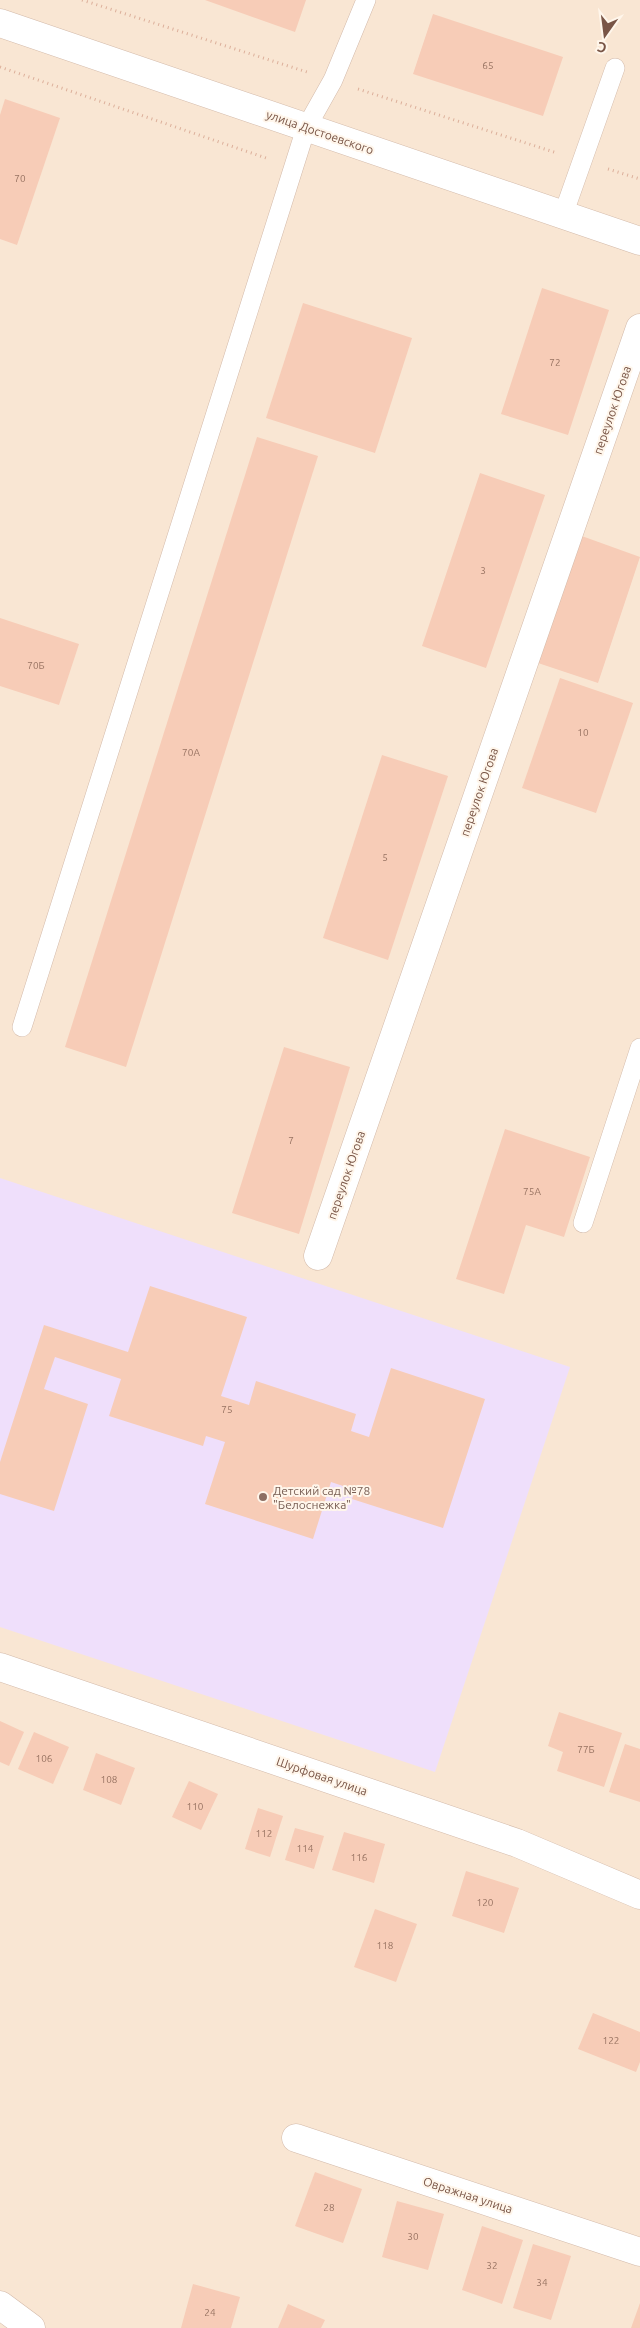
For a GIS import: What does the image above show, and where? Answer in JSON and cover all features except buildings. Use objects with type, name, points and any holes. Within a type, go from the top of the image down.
[{"type":"street","name":"улица Достоевского","points":[[0,23],[640,241]]},
{"type":"street","name":"переулок Югова","points":[[318,1256],[640,328]]},
{"type":"street","name":"Шурфовая улица","points":[[0,1666],[517,1843],[640,1895]]},
{"type":"street","name":"Овражная улица","points":[[296,2138],[640,2252]]},
{"type":"street","points":[[0,2305],[31,2328]]},
{"type":"lane","points":[[22,1027],[306,128],[333,80],[366,0]]},
{"type":"lane","points":[[562,215],[615,68]]},
{"type":"lane","points":[[583,1223],[640,1048]]},
{"type":"path","points":[[0,66],[293,168]]},
{"type":"shaded area","points":[[0,0],[640,0],[640,2328],[0,2328]]},
{"type":"shaded area","name":"Детский сад №78 \"Белоснежка\"","points":[[0,1178],[570,1367],[435,1772],[0,1627]]},
{"type":"place","name":"Детский сад №78 \"Белоснежка\"","points":[[263,1497]]}]
